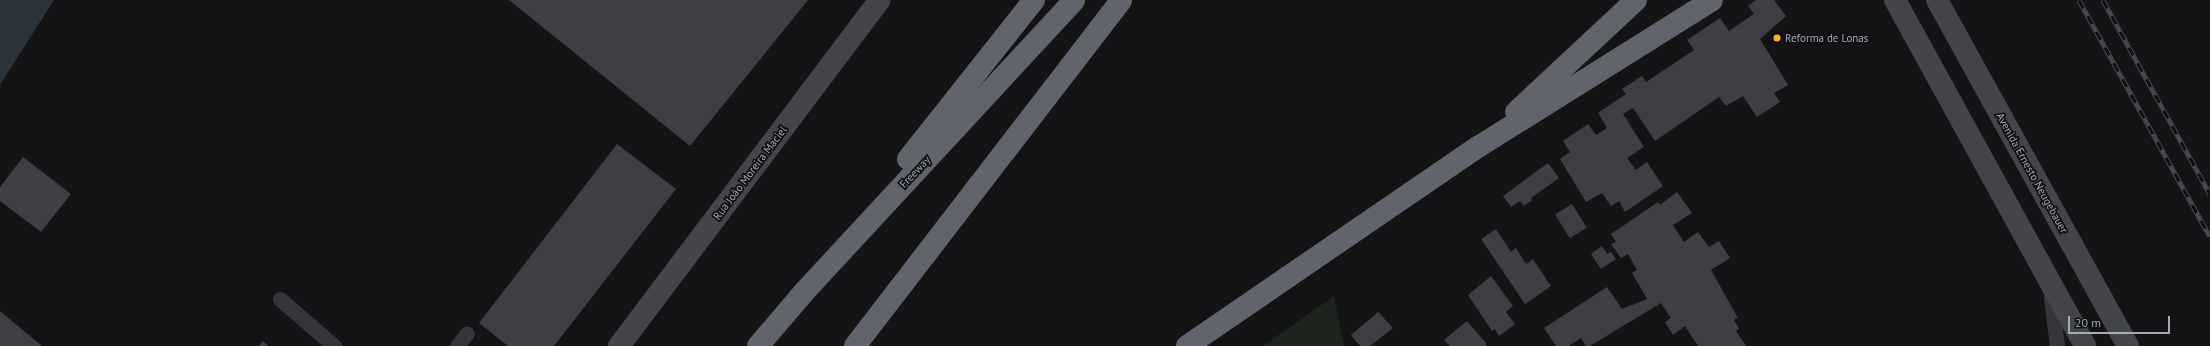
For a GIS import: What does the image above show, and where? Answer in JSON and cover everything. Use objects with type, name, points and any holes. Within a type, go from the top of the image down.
[{"type":"highway","points":[[804,291],[1034,0]]},
{"type":"highway","name":"Freeway","points":[[758,346],[804,291],[1074,0]]},
{"type":"highway","points":[[856,346],[1121,0]]},
{"type":"highway","points":[[1478,147],[1636,0]]},
{"type":"highway","points":[[1187,346],[1478,147],[1712,0]]},
{"type":"main road","name":"Rua João Moreira Maciel","points":[[619,346],[880,0]]},
{"type":"main road","points":[[1896,0],[2085,346]]},
{"type":"main road","name":"Avenida Ernesto Neugebauer","points":[[1937,0],[2128,346]]},
{"type":"lane","points":[[2049,280],[2057,346]]},
{"type":"lane","points":[[280,299],[334,346]]},
{"type":"lane","points":[[457,346],[467,334]]},
{"type":"shaded area","points":[[0,0],[54,0],[0,85]]},
{"type":"shaded area","points":[[1334,296],[1344,346],[1263,346]]},
{"type":"building","points":[[509,0],[808,0],[690,146]]},
{"type":"building","points":[[1756,0],[1774,0],[1786,16],[1760,39],[1788,85],[1774,93],[1780,102],[1757,117],[1743,96],[1726,106],[1719,97],[1655,141],[1633,108],[1623,114],[1644,147],[1627,158],[1636,170],[1647,162],[1663,186],[1625,212],[1619,201],[1611,206],[1602,193],[1586,202],[1560,159],[1570,152],[1563,141],[1588,124],[1596,135],[1607,128],[1598,113],[1626,94],[1622,89],[1642,76],[1646,82],[1694,50],[1687,40],[1720,18],[1729,31],[1754,14],[1748,6]]},
{"type":"building","points":[[617,144],[676,189],[554,346],[508,346],[479,323]]},
{"type":"building","points":[[23,157],[71,194],[41,232],[0,201],[0,187]]},
{"type":"building","points":[[1548,163],[1559,178],[1531,198],[1532,200],[1524,206],[1520,201],[1511,207],[1503,196]]},
{"type":"building","points":[[1677,192],[1692,213],[1673,225],[1684,242],[1698,232],[1709,247],[1719,241],[1730,258],[1711,270],[1738,318],[1734,320],[1739,329],[1736,331],[1746,346],[1698,346],[1685,326],[1673,335],[1665,322],[1671,318],[1661,303],[1590,346],[1586,346],[1581,338],[1569,346],[1556,346],[1544,328],[1607,287],[1622,309],[1647,299],[1632,273],[1637,270],[1628,254],[1621,258],[1611,244],[1616,242],[1611,234],[1658,202],[1660,205]]},
{"type":"building","points":[[1572,204],[1587,228],[1570,238],[1555,215]]},
{"type":"building","points":[[1496,229],[1511,252],[1516,248],[1526,264],[1533,259],[1551,286],[1525,304],[1481,239]]},
{"type":"building","points":[[1602,246],[1607,254],[1611,252],[1616,259],[1601,269],[1591,254]]},
{"type":"building","points":[[1491,276],[1513,306],[1506,312],[1515,324],[1499,336],[1495,329],[1492,331],[1468,295]]},
{"type":"building","points":[[0,311],[42,346],[0,346]]},
{"type":"building","points":[[1378,312],[1393,328],[1370,346],[1360,346],[1351,335]]},
{"type":"building","points":[[1467,321],[1486,343],[1486,346],[1450,346],[1444,340]]},
{"type":"building","points":[[263,341],[268,346],[259,346]]},
{"type":"railway","points":[[2079,0],[2210,236]]},
{"type":"railway","points":[[2103,0],[2210,194]]},
{"type":"place","name":"Reforma de Lonas","points":[[1777,38]]}]
